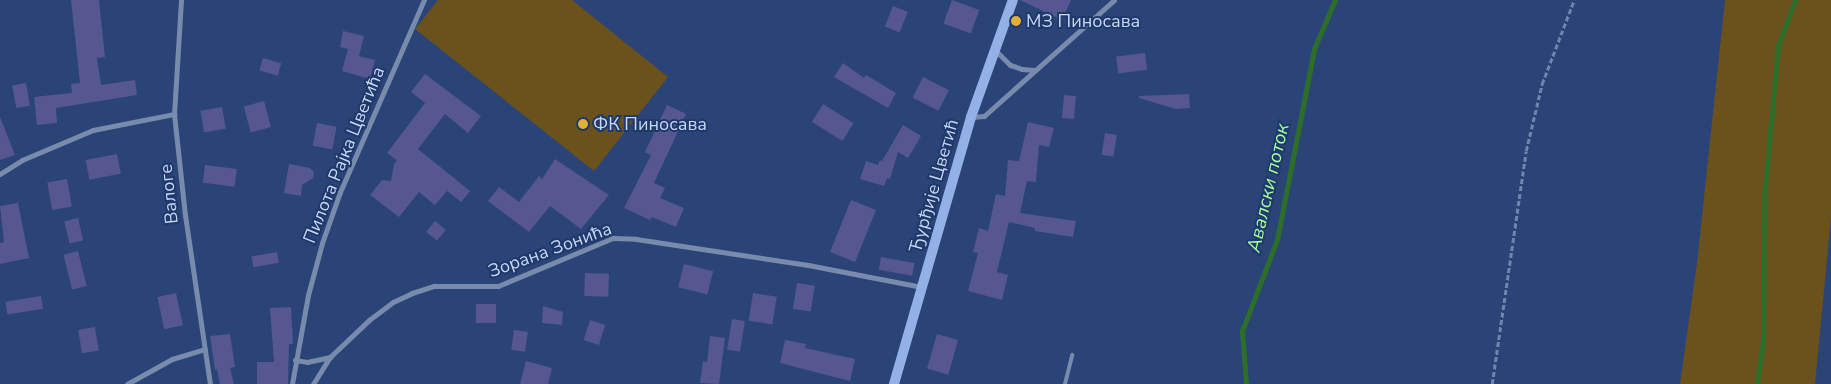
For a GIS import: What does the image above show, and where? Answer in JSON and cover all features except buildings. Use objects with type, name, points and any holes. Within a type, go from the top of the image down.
[{"type":"street","name":"Валоге","points":[[181,0],[174,114],[185,215],[210,384]]},
{"type":"street","name":"Пилота Рајка Цветића","points":[[292,384],[308,295],[322,243],[340,192],[424,0]]},
{"type":"street","name":"Ђурђије Цветић","points":[[894,384],[971,117],[1013,0]]},
{"type":"street","points":[[971,117],[984,116],[1114,0]]},
{"type":"street","points":[[995,50],[1010,65],[1034,70]]},
{"type":"street","points":[[0,174],[22,160],[93,130],[174,114]]},
{"type":"street","name":"Зорана Зонића","points":[[313,384],[330,358],[369,320],[392,302],[412,292],[434,286],[498,286],[613,238],[636,239],[808,265],[922,288]]},
{"type":"street","points":[[127,384],[172,359],[204,349]]},
{"type":"street","points":[[295,360],[307,362],[330,358]]},
{"type":"lane","points":[[1065,384],[1072,355]]},
{"type":"path","points":[[1492,384],[1526,152],[1542,84],[1574,0]]},
{"type":"shaded area","name":"ФК Пиносава","points":[[438,0],[572,0],[668,77],[594,171],[415,29]]},
{"type":"shaded area","points":[[1725,0],[1831,0],[1831,218],[1815,384],[1680,384],[1697,263]]},
{"type":"waterway","name":"Авалски поток","points":[[1246,384],[1242,331],[1277,240],[1314,49],[1335,0]]},
{"type":"waterway","points":[[1757,384],[1763,340],[1764,199],[1778,46],[1795,0]]},
{"type":"place","name":"МЗ Пиносава","points":[[1016,21]]},
{"type":"place","name":"ФК Пиносава","points":[[583,124]]}]
